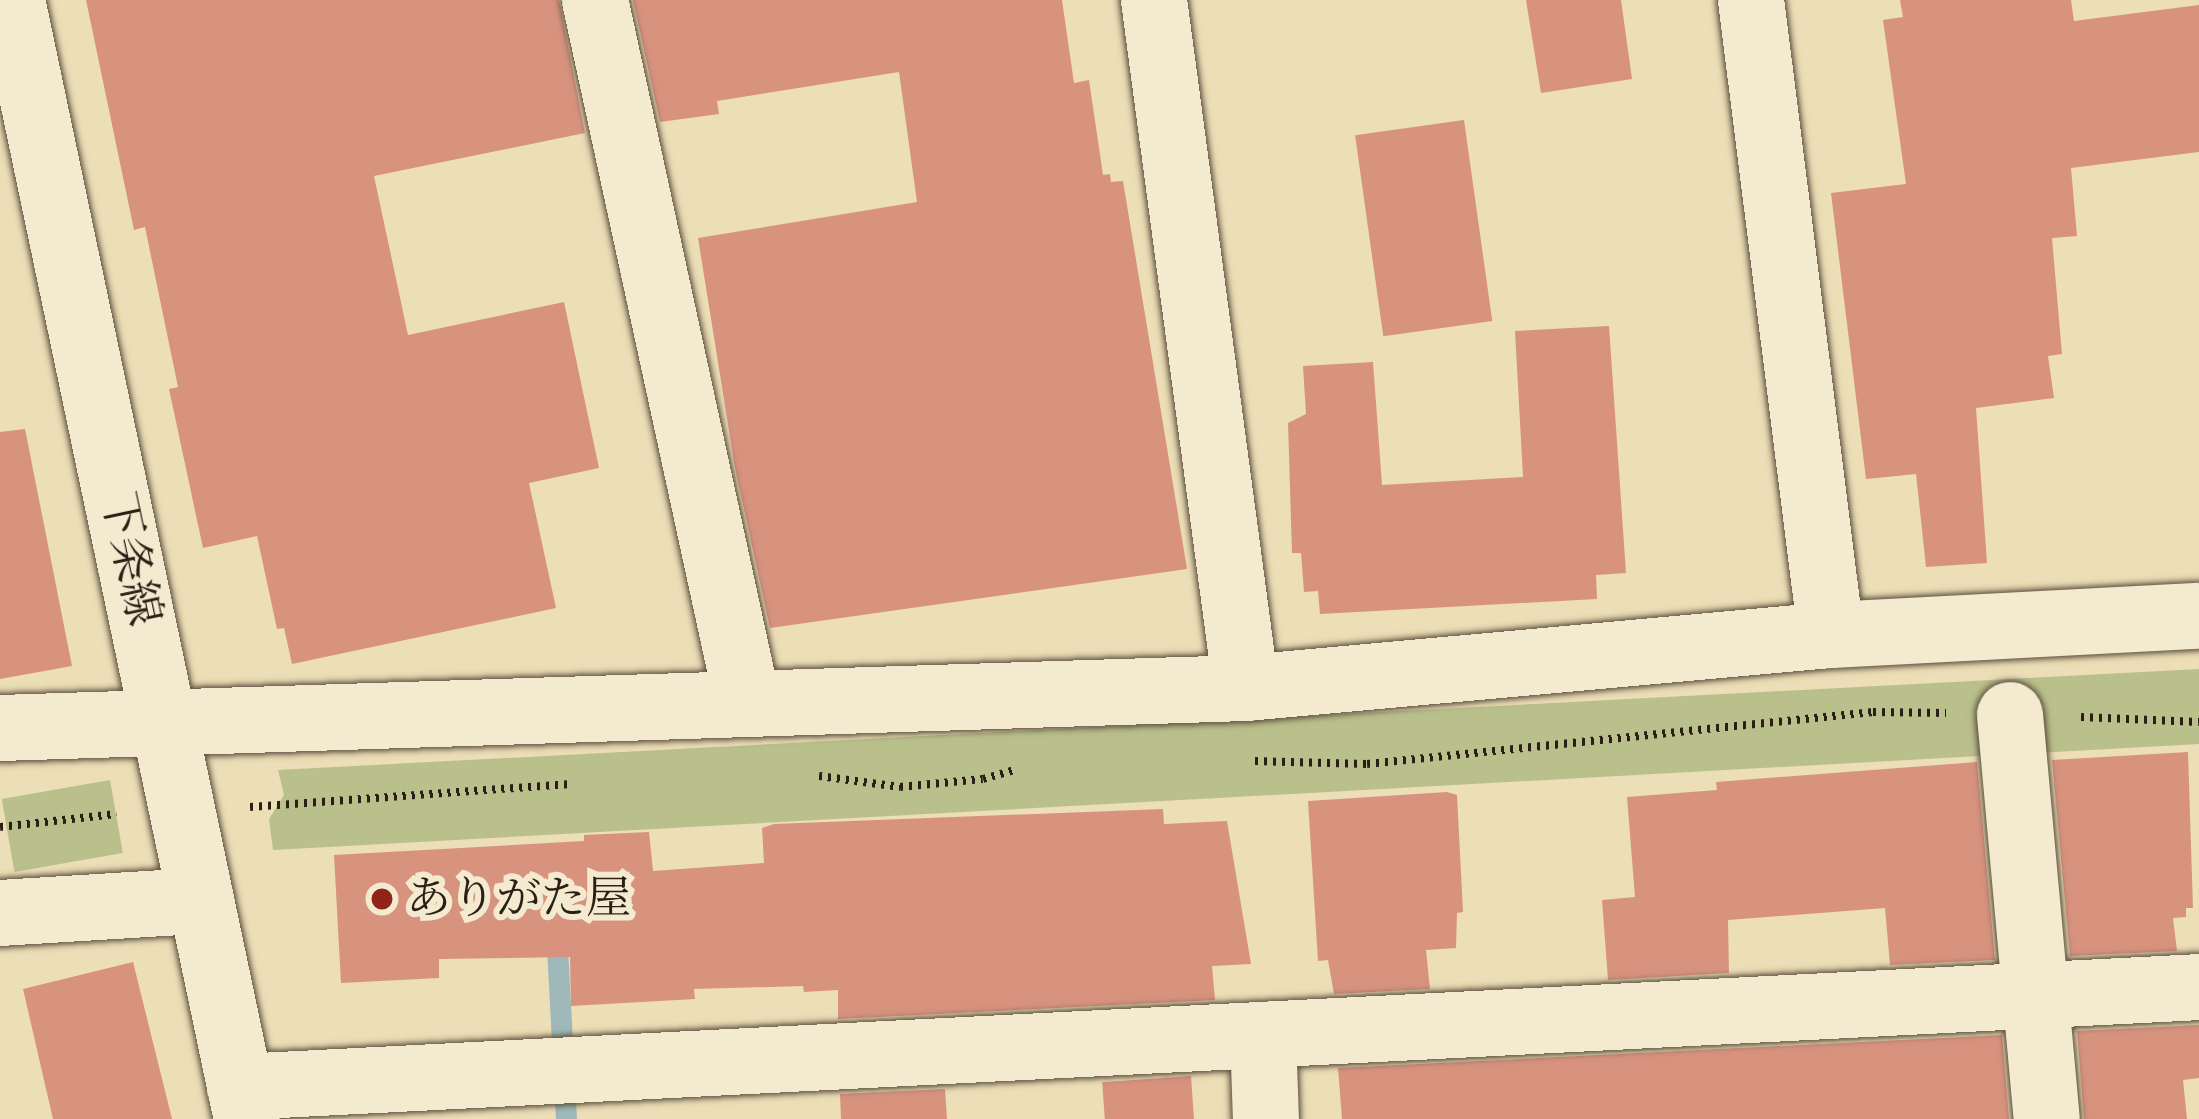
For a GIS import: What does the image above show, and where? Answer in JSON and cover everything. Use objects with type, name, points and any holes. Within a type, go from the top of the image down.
[{"type":"street","name":"下条線","points":[[12,0],[244,1103]]},
{"type":"street","points":[[595,0],[747,700]]},
{"type":"street","points":[[1154,0],[1246,688]]},
{"type":"street","points":[[1751,0],[1831,635]]},
{"type":"street","points":[[0,728],[747,700],[1246,688],[1831,635],[2199,616]]},
{"type":"street","points":[[2010,715],[2047,1119]]},
{"type":"street","points":[[0,913],[198,901]]},
{"type":"street","points":[[244,1103],[1263,1035],[2199,987]]},
{"type":"street","points":[[1263,1035],[1266,1119]]},
{"type":"green space","points":[[2199,669],[2199,744],[273,850],[269,819],[284,795],[278,770]]},
{"type":"green space","points":[[110,780],[123,853],[15,872],[2,799]]},
{"type":"building","points":[[86,0],[559,0],[585,133],[374,176],[408,335],[564,302],[599,468],[529,483],[556,608],[292,664],[284,628],[277,629],[257,536],[203,548],[169,389],[178,387],[145,227],[134,230]]},
{"type":"building","points":[[633,0],[1062,0],[1074,83],[1089,80],[1103,175],[1110,174],[1111,182],[1123,181],[1187,569],[770,628],[735,468],[698,238],[917,202],[899,72],[717,101],[719,114],[660,122]]},
{"type":"building","points":[[1526,0],[1621,0],[1632,79],[1541,93]]},
{"type":"building","points":[[1900,0],[2071,0],[2074,21],[2199,5],[2199,152],[2071,168],[2077,236],[2052,238],[2062,354],[2048,356],[2054,398],[1976,408],[1987,563],[1926,567],[1916,474],[1866,479],[1831,193],[1906,184],[1883,20],[1903,17]]},
{"type":"building","points":[[1464,120],[1492,321],[1383,336],[1355,135]]},
{"type":"building","points":[[1609,326],[1626,573],[1596,575],[1597,599],[1320,614],[1318,591],[1304,592],[1301,553],[1292,553],[1288,423],[1306,414],[1303,366],[1373,362],[1382,485],[1523,477],[1515,331]]},
{"type":"building","points":[[25,429],[72,666],[0,679],[0,432]]},
{"type":"building","points":[[2188,752],[2193,908],[2186,908],[2186,917],[2173,918],[2177,951],[2070,956],[2052,760]]},
{"type":"building","points":[[1977,762],[1995,960],[1890,965],[1885,908],[1728,920],[1729,973],[1608,980],[1602,900],[1635,897],[1627,797],[1717,790],[1716,782]]},
{"type":"building","points":[[1457,795],[1463,912],[1457,913],[1456,948],[1426,950],[1430,989],[1334,994],[1328,960],[1318,961],[1308,801]]},
{"type":"building","points":[[1163,809],[1164,824],[1227,821],[1251,964],[1212,966],[1215,1000],[838,1019],[838,990],[804,992],[803,986],[694,989],[695,999],[571,1006],[570,957],[439,959],[439,978],[341,983],[334,855],[584,841],[584,835],[649,832],[653,871],[764,863],[762,828],[774,824]]},
{"type":"building","points":[[133,962],[172,1119],[53,1119],[23,989]]},
{"type":"building","points":[[2199,1025],[2199,1078],[2183,1080],[2187,1119],[2084,1119],[2077,1031]]},
{"type":"building","points":[[2002,1035],[2009,1119],[1342,1119],[1338,1068]]},
{"type":"building","points":[[1191,1076],[1194,1119],[1105,1119],[1102,1082]]},
{"type":"building","points":[[945,1089],[947,1119],[841,1119],[840,1094]]},
{"type":"waterway","points":[[556,928],[566,1119]]},
{"type":"place","name":"ありがた屋","points":[[382,899]]}]
